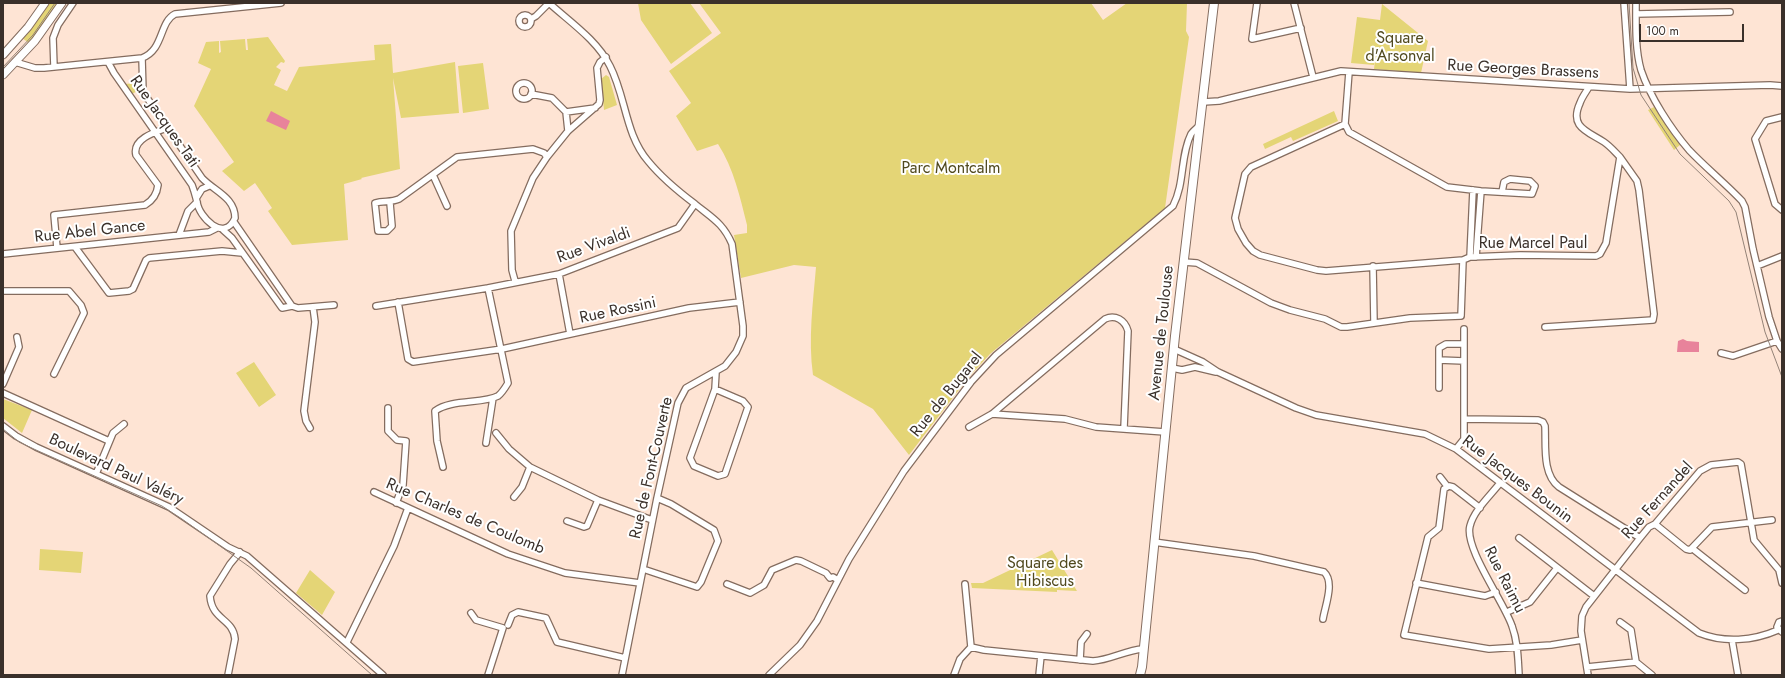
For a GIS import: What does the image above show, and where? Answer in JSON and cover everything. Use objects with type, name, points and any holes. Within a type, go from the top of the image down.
[{"type":"main road","name":"Avenue de Toulouse","points":[[1140,675],[1143,671],[1143,649],[1165,432],[1214,3]]},
{"type":"street","points":[[45,3],[23,33],[4,54],[15,62],[35,68],[142,58],[156,48],[170,18],[175,14],[280,3]]},
{"type":"street","points":[[3,76],[34,41],[62,3]]},
{"type":"street","points":[[54,67],[52,38],[73,3]]},
{"type":"street","points":[[531,19],[549,3]]},
{"type":"street","name":"Rue de Font-Couverte","points":[[549,3],[590,39],[606,58],[613,72],[631,131],[640,151],[657,171],[718,222],[727,234],[732,244],[744,326],[736,352],[725,366],[693,384],[681,395],[652,520],[622,675]]},
{"type":"street","points":[[1257,3],[1252,39],[1301,28]]},
{"type":"street","points":[[1294,3],[1313,77]]},
{"type":"street","points":[[1624,3],[1630,89]]},
{"type":"street","points":[[1636,3],[1641,69],[1649,89],[1674,129],[1690,151],[1742,201],[1745,207],[1769,317],[1777,341],[1782,349]]},
{"type":"street","points":[[1636,14],[1730,12]]},
{"type":"street","name":"Rue Jacques Tati","points":[[108,62],[154,132],[192,185],[197,200],[208,221],[232,238],[282,308],[292,306],[239,232],[234,222],[235,215],[230,203],[221,192],[209,186],[202,178],[143,92],[142,58]]},
{"type":"street","points":[[515,281],[512,270],[510,231],[533,178],[568,131],[595,108],[600,100],[598,65],[606,58]]},
{"type":"street","name":"Rue Georges Brassens","points":[[1203,102],[1219,101],[1337,72],[1630,89],[1717,86],[1782,86]]},
{"type":"street","points":[[1349,72],[1345,124],[1349,132],[1447,187],[1481,191],[1532,194],[1535,186],[1530,181],[1510,179],[1504,182],[1502,192]]},
{"type":"street","points":[[1545,327],[1653,320],[1654,314],[1637,181],[1620,157],[1609,146],[1580,128],[1577,115],[1580,103],[1589,87]]},
{"type":"street","points":[[531,94],[552,98],[566,112],[568,131]]},
{"type":"street","points":[[566,112],[595,108]]},
{"type":"street","points":[[1782,117],[1766,121],[1756,139],[1775,204],[1782,210]]},
{"type":"street","name":"Rue Marcel Paul","points":[[1345,124],[1335,127],[1251,167],[1246,174],[1235,218],[1238,229],[1246,243],[1253,251],[1317,270],[1463,260],[1470,257],[1520,255],[1596,256],[1600,254],[1606,243],[1620,157]]},
{"type":"street","name":"Rue de Bugarel","points":[[769,675],[800,645],[817,621],[836,578],[871,520],[904,471],[976,376],[996,355],[1173,206],[1179,190],[1187,146],[1192,133],[1200,125]]},
{"type":"street","points":[[57,248],[54,215],[145,205],[151,202],[158,185],[135,151],[139,142],[154,132],[167,128]]},
{"type":"street","points":[[390,203],[392,226],[387,231],[378,231],[375,203],[383,200],[390,203],[399,199],[457,157],[533,149],[544,153],[548,157]]},
{"type":"street","points":[[433,175],[447,206]]},
{"type":"street","name":"Rue Jacques Tati","points":[[197,200],[202,190],[209,186]]},
{"type":"street","points":[[1470,257],[1472,190]]},
{"type":"street","points":[[1476,257],[1481,191]]},
{"type":"street","points":[[179,235],[188,211],[197,200]]},
{"type":"street","name":"Rue Vivaldi","points":[[376,306],[488,288],[515,281],[559,274],[678,228],[695,204]]},
{"type":"street","points":[[219,228],[231,225],[234,222]]},
{"type":"street","name":"Rue Abel Gance","points":[[3,254],[209,232],[219,228]]},
{"type":"street","points":[[75,247],[109,293],[129,291],[133,289],[146,260],[149,258],[222,251],[242,252]]},
{"type":"street","points":[[1757,266],[1782,256]]},
{"type":"street","name":"Rue Marcel Paul","points":[[1374,323],[1410,318],[1461,316],[1463,260]]},
{"type":"street","points":[[1184,262],[1197,263],[1272,303],[1290,310],[1326,319],[1341,327],[1374,323],[1373,266]]},
{"type":"street","points":[[559,274],[570,334]]},
{"type":"street","points":[[443,467],[437,441],[435,411],[439,408],[463,402],[493,398],[501,393],[508,384],[502,349],[488,288]]},
{"type":"street","points":[[3,292],[69,291],[81,305],[84,313],[54,374]]},
{"type":"street","name":"Rue Rossini","points":[[398,302],[408,359],[413,362],[502,349],[690,308],[740,302]]},
{"type":"street","points":[[292,306],[298,308],[334,305]]},
{"type":"street","points":[[310,428],[306,421],[304,411],[315,322],[313,307]]},
{"type":"street","points":[[969,426],[992,414],[1101,322],[1108,317],[1115,317],[1124,322],[1128,331],[1124,428]]},
{"type":"street","points":[[1456,449],[1464,439],[1464,328]]},
{"type":"street","points":[[3,384],[19,347],[17,337]]},
{"type":"street","points":[[1721,353],[1733,356],[1777,341]]},
{"type":"street","points":[[1439,388],[1439,348],[1446,344],[1464,344]]},
{"type":"street","name":"Rue Jacques Bounin","points":[[1174,349],[1203,362],[1218,372],[1296,408],[1316,415],[1425,434],[1456,449],[1692,628],[1707,636],[1732,640],[1757,637],[1780,631],[1778,624],[1782,621]]},
{"type":"street","points":[[1190,368],[1193,361],[1192,357]]},
{"type":"street","points":[[1439,360],[1464,361]]},
{"type":"street","name":"Rue Jacques Bounin","points":[[1172,368],[1182,370],[1195,368],[1218,372]]},
{"type":"street","points":[[714,389],[743,401],[748,407],[725,474],[722,476],[718,476],[694,466],[690,458],[714,389],[716,372]]},
{"type":"street","points":[[3,393],[109,441]]},
{"type":"street","points":[[486,443],[493,398]]},
{"type":"street","points":[[388,408],[388,431],[397,440],[406,441],[403,485],[396,503]]},
{"type":"street","points":[[992,414],[1065,419],[1096,427],[1165,432]]},
{"type":"street","points":[[1464,419],[1538,420],[1543,422],[1548,469],[1551,480],[1559,487],[1640,538]]},
{"type":"street","points":[[96,474],[109,441],[115,431],[124,424]]},
{"type":"street","name":"Boulevard Paul Valéry","points":[[3,426],[16,436],[36,447],[169,507],[228,547],[248,556],[383,675]]},
{"type":"street","points":[[496,433],[509,450],[530,466],[598,500],[652,520]]},
{"type":"street","name":"Rue Fernandel","points":[[1588,675],[1580,623],[1586,607],[1640,538],[1650,527],[1655,524],[1700,471],[1711,465],[1738,462],[1742,465],[1750,523],[1755,542],[1779,570],[1782,580]]},
{"type":"street","points":[[514,497],[522,487],[530,466]]},
{"type":"street","points":[[1440,477],[1447,486],[1453,487],[1480,508]]},
{"type":"street","name":"Rue Raimu","points":[[1500,483],[1480,508],[1470,527],[1472,546],[1476,557],[1507,612],[1517,647],[1519,675]]},
{"type":"street","points":[[1447,486],[1442,495],[1439,528],[1428,537],[1404,635],[1489,649],[1582,640]]},
{"type":"street","name":"Rue Charles de Coulomb","points":[[374,492],[506,553],[562,572],[640,583]]},
{"type":"street","points":[[643,569],[697,587],[701,582],[718,541],[714,530],[671,504],[657,498]]},
{"type":"street","points":[[567,521],[584,527],[587,526],[598,500]]},
{"type":"street","points":[[347,642],[394,546],[408,508]]},
{"type":"street","points":[[1693,549],[1712,527],[1772,520]]},
{"type":"street","points":[[1655,524],[1686,549],[1693,549],[1745,590]]},
{"type":"street","points":[[1519,538],[1594,596]]},
{"type":"street","points":[[1154,542],[1254,556],[1324,572],[1328,575],[1330,582],[1323,619]]},
{"type":"street","points":[[228,675],[235,639],[234,634],[230,626],[213,611],[210,596],[230,564],[240,552]]},
{"type":"street","points":[[727,584],[750,593],[764,585],[772,570],[796,560],[826,573],[830,578],[836,578]]},
{"type":"street","points":[[1507,612],[1525,605],[1534,599],[1557,568]]},
{"type":"street","points":[[1416,583],[1485,596],[1496,592]]},
{"type":"street","points":[[965,584],[972,647]]},
{"type":"street","points":[[508,625],[512,615],[518,612],[546,618],[557,642],[625,658]]},
{"type":"street","points":[[471,613],[476,620],[503,628],[488,675]]},
{"type":"street","points":[[1620,622],[1631,630],[1636,662],[1652,675]]},
{"type":"street","points":[[1080,660],[1081,642],[1087,634]]},
{"type":"street","points":[[1732,640],[1738,675]]},
{"type":"street","points":[[972,647],[984,650],[1080,660],[1103,660],[1134,649],[1143,649]]},
{"type":"street","points":[[954,675],[960,659],[972,647]]},
{"type":"street","points":[[1039,675],[1041,656]]},
{"type":"street","points":[[1586,667],[1636,662]]},
{"type":"green space","points":[[48,3],[59,3],[29,43],[22,38]]},
{"type":"green space","points":[[638,3],[690,3],[712,33],[671,64],[641,20]]},
{"type":"green space","name":"Parc Montcalm","points":[[699,3],[1091,3],[1103,20],[1127,3],[1187,3],[1186,31],[1189,37],[1165,208],[990,354],[968,378],[909,455],[873,409],[813,375],[811,334],[816,267],[794,265],[741,278],[734,235],[747,233],[747,225],[732,173],[718,144],[697,151],[676,116],[691,103],[669,71],[721,33]]},
{"type":"green space","name":"Square d'Arsonval","points":[[1382,4],[1428,41],[1421,73],[1374,69],[1377,44],[1374,65],[1351,63],[1357,17],[1380,20]]},
{"type":"green space","points":[[268,37],[285,61],[284,63],[281,62],[276,67],[281,70],[274,85],[287,91],[299,67],[375,60],[374,45],[391,44],[393,73],[455,62],[459,113],[401,118],[393,78],[400,169],[361,178],[362,179],[344,184],[348,240],[292,245],[268,211],[272,208],[255,183],[244,191],[222,171],[234,162],[194,106],[211,69],[198,63],[206,42],[219,41],[219,53],[221,52],[220,41],[245,39],[246,50],[248,50],[247,39]]},
{"type":"green space","points":[[483,63],[489,109],[463,113],[458,66]]},
{"type":"green space","points":[[606,75],[609,77],[617,105],[604,110],[601,79]]},
{"type":"green space","points":[[139,83],[139,90],[132,94],[124,84]]},
{"type":"green space","points":[[1654,107],[1680,145],[1674,150],[1648,110]]},
{"type":"green space","points":[[1334,111],[1338,121],[1293,141],[1291,137],[1265,149],[1263,144]]},
{"type":"green space","points":[[254,362],[276,395],[259,407],[236,373]]},
{"type":"green space","points":[[3,399],[32,410],[22,433],[3,418]]},
{"type":"green space","points":[[40,549],[83,552],[81,573],[39,570]]},
{"type":"green space","name":"Square des Hibiscus","points":[[1052,550],[1077,591],[1057,590],[1057,592],[972,588],[971,583],[983,583]]},
{"type":"green space","points":[[310,570],[335,592],[322,615],[296,593]]},
{"type":"shaded area","points":[[271,111],[290,121],[286,130],[266,121]]},
{"type":"shaded area","points":[[1683,339],[1687,341],[1699,342],[1699,352],[1677,352],[1678,341]]},
{"type":"tram line","points":[[3,67],[33,35],[55,3]]},
{"type":"tram line","points":[[1629,3],[1633,68],[1641,95],[1680,154],[1729,201],[1736,212],[1765,332],[1782,377]]},
{"type":"tram line","points":[[3,429],[19,442],[162,506],[182,519],[251,568],[372,675]]}]
